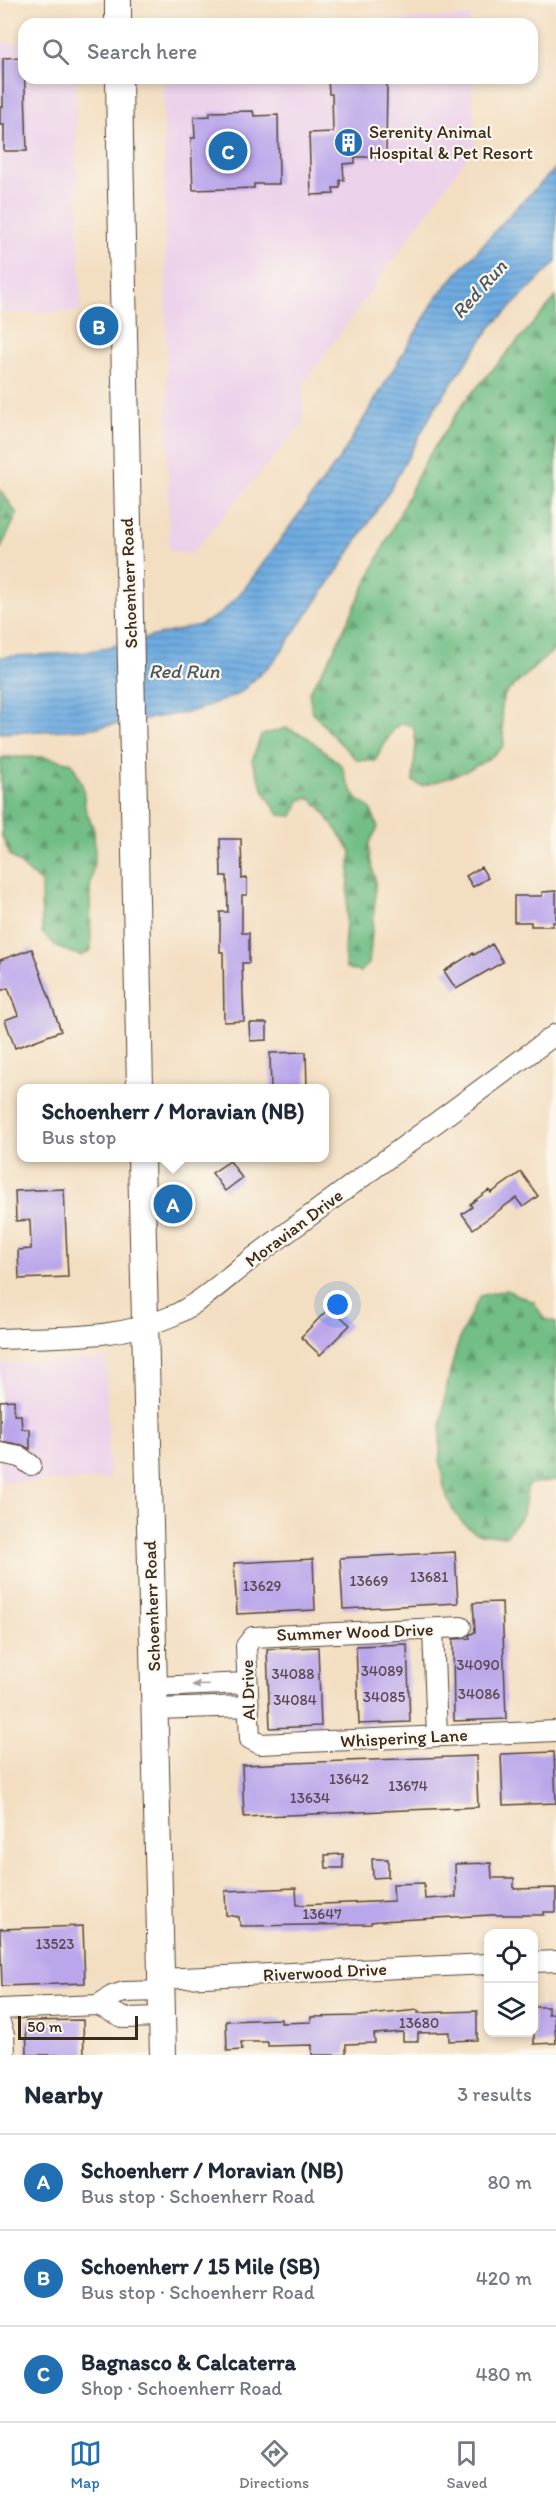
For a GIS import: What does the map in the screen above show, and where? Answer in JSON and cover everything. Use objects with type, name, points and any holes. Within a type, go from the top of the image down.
[{"type":"main road","points":[[118,0],[118,18]]},
{"type":"main road","name":"Schoenherr Road","points":[[119,84],[122,342],[135,774],[140,1084]]},
{"type":"main road","name":"Schoenherr Road","points":[[141,1162],[163,2055]]},
{"type":"street","name":"Moravian Drive","points":[[0,1339],[108,1334],[145,1326],[174,1315],[209,1293],[246,1263],[556,1034]]},
{"type":"street","points":[[0,1453],[20,1457],[31,1465]]},
{"type":"street","name":"Summer Wood Drive","points":[[249,1639],[257,1636],[461,1628]]},
{"type":"street","points":[[433,1629],[437,1736]]},
{"type":"street","name":"Al Drive","points":[[249,1639],[246,1646],[249,1735],[252,1742]]},
{"type":"street","points":[[155,1698],[248,1683]]},
{"type":"street","points":[[155,1698],[248,1706]]},
{"type":"street","name":"Whispering Lane","points":[[252,1742],[260,1744],[556,1731]]},
{"type":"street","points":[[538,1962],[556,1961]]},
{"type":"street","name":"Riverwood Drive","points":[[98,2004],[124,1992],[161,1985],[484,1964]]},
{"type":"street","points":[[0,2009],[98,2004],[124,2018],[162,2017]]},
{"type":"street","points":[[0,2023],[4,2035],[5,2055]]},
{"type":"shaded area","points":[[470,16],[470,18],[438,18]]},
{"type":"shaded area","points":[[18,42],[18,84],[75,84],[81,312],[0,313],[0,43]]},
{"type":"shaded area","points":[[163,84],[472,84],[475,146],[303,385],[303,423],[191,554],[169,551]]},
{"type":"shaded area","points":[[106,1359],[109,1479],[11,1483],[0,1479],[0,1364]]},
{"type":"green space","points":[[556,297],[556,648],[505,694],[501,705],[504,746],[486,760],[465,771],[421,786],[413,781],[416,742],[413,726],[402,723],[394,728],[375,761],[357,760],[312,712],[309,692],[330,658],[424,463],[465,401]]},
{"type":"green space","points":[[0,489],[17,514],[0,550]]},
{"type":"green space","points":[[286,728],[307,737],[342,766],[346,780],[357,799],[370,808],[378,827],[369,844],[375,878],[375,902],[369,964],[360,972],[346,968],[344,950],[351,851],[321,808],[310,798],[300,800],[293,816],[279,815],[264,791],[252,761],[261,735]]},
{"type":"green space","points":[[4,757],[44,757],[72,763],[83,787],[85,808],[94,830],[95,856],[90,889],[91,950],[81,956],[59,948],[42,933],[41,883],[10,855],[2,836],[0,759]]},
{"type":"green space","points":[[506,1290],[534,1302],[544,1319],[556,1322],[556,1480],[528,1484],[523,1514],[506,1536],[475,1532],[458,1516],[447,1495],[441,1469],[440,1441],[447,1384],[464,1328],[480,1296]]},
{"type":"water","name":"Red Run","points":[[556,168],[556,262],[490,328],[436,406],[391,488],[276,659],[239,694],[194,711],[87,729],[0,733],[0,657],[87,652],[200,625],[220,614],[245,588],[342,455],[438,295],[512,212]]},
{"type":"building","points":[[18,57],[18,84],[25,84],[27,151],[4,151],[4,125],[0,125],[0,107],[3,107],[3,58]]},
{"type":"building","name":"Serenity Animal Hospital & Pet Resort","points":[[328,84],[387,84],[386,157],[355,157],[355,163],[343,164],[344,180],[340,180],[340,188],[333,188],[334,194],[311,195],[309,133],[333,132],[332,94],[329,94]]},
{"type":"building","points":[[253,111],[254,116],[278,115],[279,184],[254,184],[254,188],[193,190],[191,138],[195,138],[194,117],[210,116],[210,112]]},
{"type":"building","points":[[220,839],[241,839],[242,879],[247,878],[247,895],[242,895],[242,933],[249,933],[249,963],[242,963],[244,1021],[224,1022],[220,912],[228,912],[227,876],[221,876]]},
{"type":"building","points":[[481,867],[488,878],[473,887],[466,876]]},
{"type":"building","points":[[556,891],[556,922],[553,922],[553,926],[531,926],[531,922],[514,922],[514,896],[542,896],[542,892]]},
{"type":"building","points":[[492,944],[503,962],[456,989],[444,971]]},
{"type":"building","points":[[32,949],[61,1031],[15,1048],[5,1020],[18,1015],[8,988],[0,991],[0,960]]},
{"type":"building","points":[[249,1023],[267,1023],[267,1040],[250,1041]]},
{"type":"building","points":[[306,1052],[307,1084],[271,1084],[270,1053]]},
{"type":"building","points":[[231,1162],[242,1178],[225,1191],[212,1173]]},
{"type":"building","points":[[521,1172],[538,1196],[523,1207],[516,1198],[473,1229],[462,1214],[472,1207],[470,1204],[489,1190],[491,1193]]},
{"type":"building","points":[[64,1189],[68,1277],[19,1279],[18,1250],[31,1249],[30,1220],[16,1221],[15,1191]]},
{"type":"building","points":[[330,1307],[350,1325],[320,1355],[301,1337]]},
{"type":"building","points":[[14,1400],[14,1415],[21,1415],[22,1429],[30,1429],[30,1449],[22,1445],[0,1441],[0,1401]]},
{"type":"building","points":[[455,1552],[458,1603],[343,1609],[340,1558]]},
{"type":"building","points":[[313,1559],[315,1610],[237,1614],[234,1563]]},
{"type":"building","points":[[502,1602],[506,1719],[454,1721],[453,1639],[470,1638],[469,1635],[475,1632],[473,1603]]},
{"type":"building","points":[[407,1644],[410,1722],[359,1724],[356,1646]]},
{"type":"building","points":[[318,1647],[321,1726],[270,1728],[267,1649]]},
{"type":"building","points":[[554,1752],[556,1803],[503,1805],[501,1754]]},
{"type":"building","points":[[476,1756],[478,1807],[244,1817],[242,1765]]},
{"type":"building","points":[[343,1854],[343,1868],[326,1868],[325,1855]]},
{"type":"building","points":[[372,1859],[388,1859],[388,1877],[373,1878]]},
{"type":"building","points":[[491,1863],[492,1878],[514,1878],[514,1889],[556,1888],[556,1912],[544,1912],[544,1915],[492,1915],[380,1921],[371,1922],[371,1924],[240,1926],[239,1917],[226,1915],[225,1891],[296,1888],[297,1905],[349,1903],[394,1901],[393,1884],[424,1883],[425,1899],[456,1897],[455,1864]]},
{"type":"building","points":[[83,1926],[85,1983],[2,1986],[0,1929]]},
{"type":"building","points":[[538,2007],[548,2007],[548,2014],[554,2014],[556,2043],[534,2044],[534,2037],[538,2037]]},
{"type":"building","points":[[418,2010],[418,2013],[477,2011],[477,2040],[449,2041],[449,2032],[418,2033],[418,2041],[403,2041],[403,2032],[374,2034],[375,2043],[346,2044],[346,2054],[341,2055],[312,2055],[312,2045],[268,2046],[268,2042],[241,2042],[242,2050],[227,2051],[226,2021],[281,2019],[281,2023],[311,2022],[311,2017],[359,2016]]},
{"type":"building","points":[[83,2020],[84,2055],[27,2055],[26,2021]]},
{"type":"place","name":"Serenity Animal Hospital & Pet Resort","points":[[348,142]]},
{"type":"place","name":"Bagnasco & Calcaterra","points":[[228,151]]},
{"type":"place","name":"Schoenherr / 15 Mile (SB)","points":[[99,326]]},
{"type":"place","name":"Schoenherr / Moravian (NB)","points":[[173,1204]]}]
